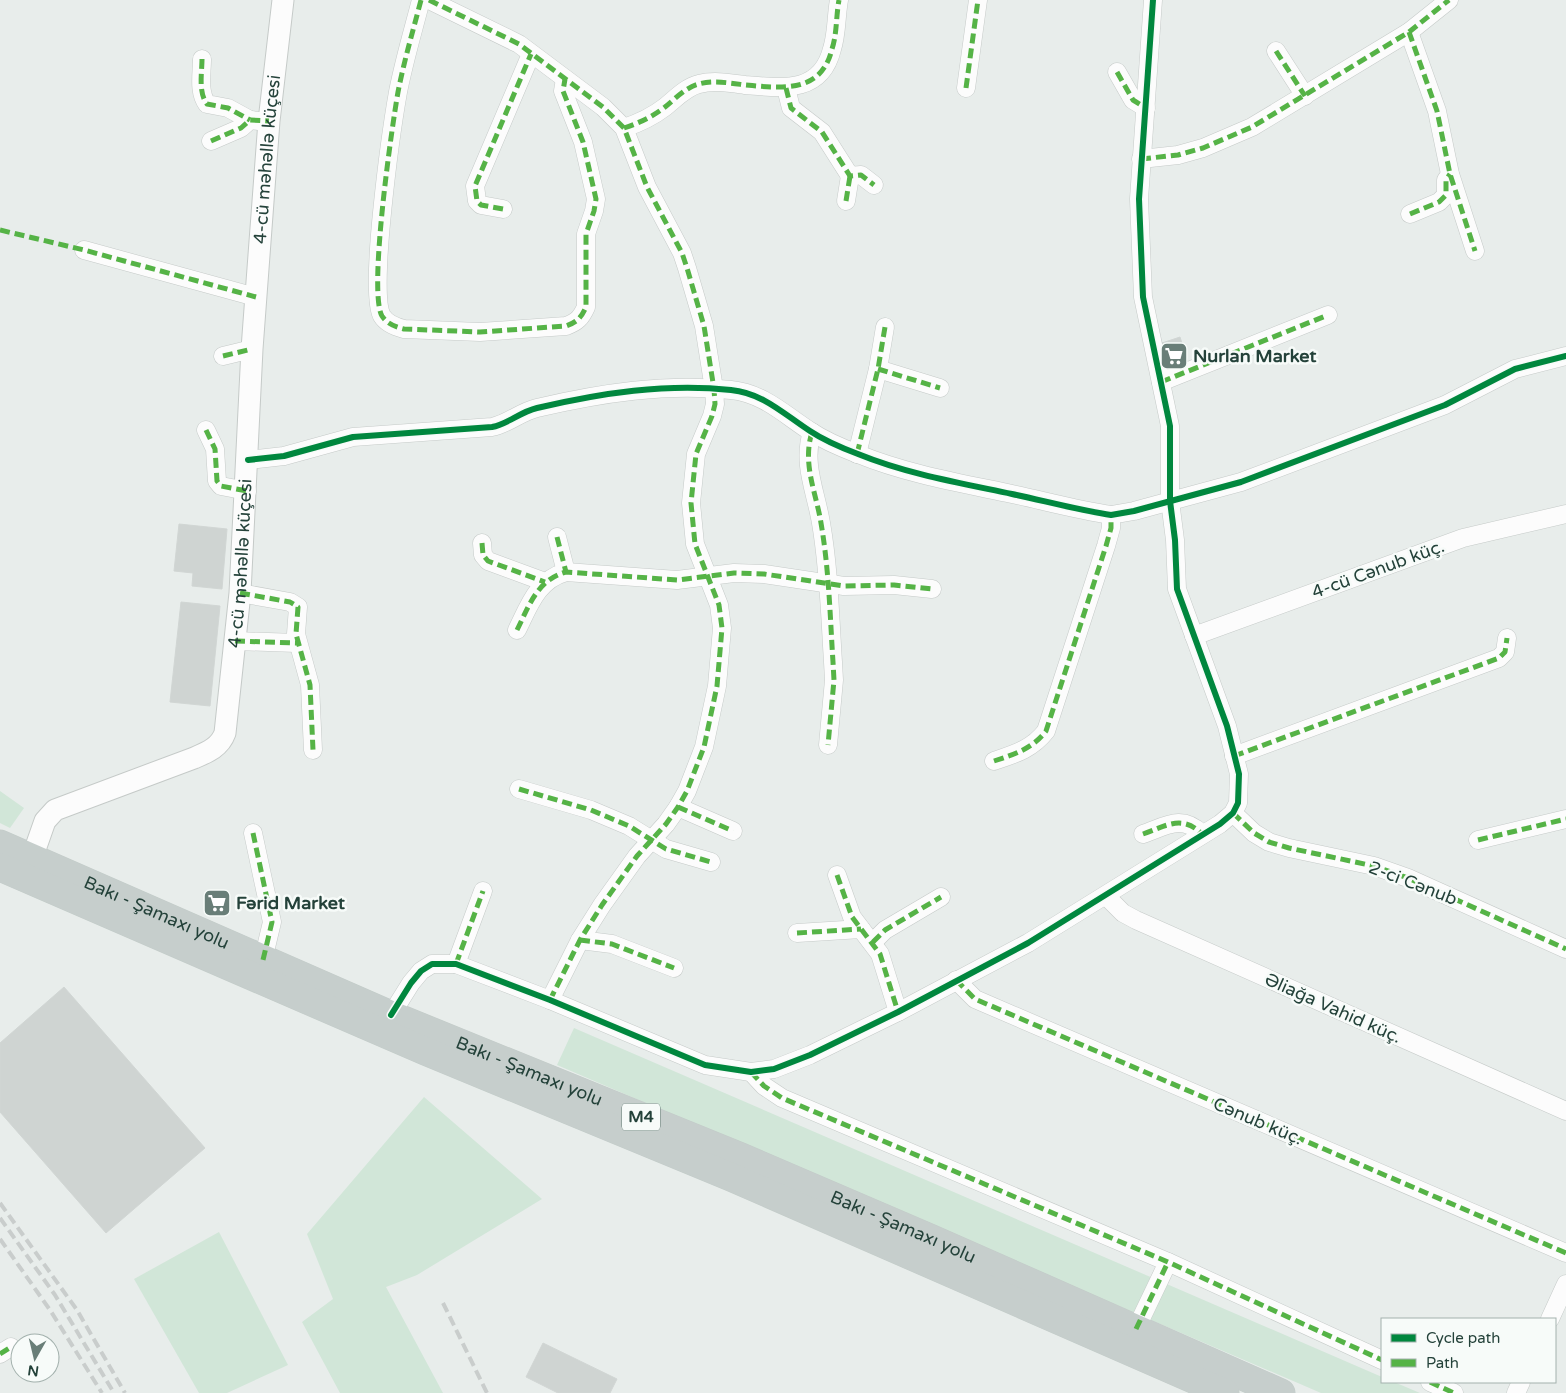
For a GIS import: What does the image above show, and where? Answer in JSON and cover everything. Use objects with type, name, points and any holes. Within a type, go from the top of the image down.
[{"type":"highway","name":"Bakı - Şamaxı yolu","points":[[0,844],[263,960],[742,1158],[1281,1393]]},
{"type":"highway","name":"Bakı - Şamaxı yolu","points":[[0,868],[425,1051],[731,1177],[1225,1393]]},
{"type":"street","name":"4-cü məhəllə küçesi","points":[[32,858],[45,821],[55,810],[194,758],[222,741],[228,718],[236,641],[247,491],[252,349],[256,297],[260,121],[283,0]]},
{"type":"street","points":[[421,0],[398,91],[391,137],[378,266],[379,302],[382,315],[393,326],[404,329],[480,332],[566,326],[577,322],[582,316],[586,307],[586,234],[596,199],[583,142],[563,91],[565,79]]},
{"type":"street","points":[[429,0],[451,13],[506,37],[603,107],[624,128],[651,196],[684,260],[704,326],[714,389],[715,404],[712,416],[696,454],[691,503],[693,534],[721,615],[721,660],[704,747],[687,791],[678,806],[637,856],[580,940],[550,1000]]},
{"type":"street","points":[[624,128],[646,120],[687,89],[699,84],[717,82],[786,88],[807,82],[818,76],[826,68],[833,48],[839,0]]},
{"type":"street","points":[[966,88],[978,0]]},
{"type":"street","points":[[391,1014],[421,971],[432,964],[456,964],[550,1000],[705,1065],[751,1072],[774,1068],[810,1055],[898,1012],[1028,942],[1106,896],[1233,814],[1238,803],[1240,788],[1227,726],[1177,589],[1175,540],[1170,501],[1170,426],[1143,297],[1139,235],[1141,159],[1153,0]]},
{"type":"street","points":[[1141,159],[1178,155],[1203,148],[1252,127],[1409,32],[1449,0]]},
{"type":"street","points":[[1409,32],[1438,111],[1450,174],[1475,251]]},
{"type":"street","points":[[1276,51],[1305,96]]},
{"type":"street","points":[[503,209],[481,205],[477,201],[475,186],[531,54]]},
{"type":"street","points":[[202,59],[201,85],[203,99],[207,104],[228,108],[260,121]]},
{"type":"street","points":[[1117,72],[1133,100],[1146,108]]},
{"type":"street","points":[[786,88],[791,108],[822,132],[850,176],[846,201]]},
{"type":"street","points":[[211,141],[260,121]]},
{"type":"street","points":[[1410,214],[1438,202],[1446,195],[1446,180],[1450,174]]},
{"type":"street","points":[[850,176],[861,175],[874,185]]},
{"type":"street","points":[[84,250],[256,297]]},
{"type":"street","points":[[1161,382],[1328,315]]},
{"type":"street","points":[[857,454],[878,369],[885,327]]},
{"type":"street","points":[[223,356],[252,349]]},
{"type":"street","points":[[248,460],[284,456],[353,437],[492,427],[502,424],[528,410],[602,395],[658,388],[733,390],[756,395],[770,402],[812,432],[857,454],[942,479],[1111,515],[1233,485],[1304,460],[1445,405],[1515,369],[1566,356]]},
{"type":"street","points":[[878,369],[940,388]]},
{"type":"street","points":[[206,430],[215,449],[217,481],[221,486],[247,491]]},
{"type":"street","points":[[812,432],[808,445],[807,461],[821,524],[834,680],[828,744]]},
{"type":"street","name":"4-cü Cənub küç.","points":[[1194,636],[1463,538],[1566,514]]},
{"type":"street","points":[[994,762],[1028,749],[1038,742],[1046,731],[1106,546],[1111,528],[1111,515]]},
{"type":"street","points":[[557,538],[566,572]]},
{"type":"street","points":[[482,543],[483,556],[488,561],[545,582]]},
{"type":"street","points":[[517,630],[536,593],[545,582],[555,575],[566,572],[677,580],[734,573],[764,574],[827,584],[894,585],[932,589]]},
{"type":"street","points":[[240,593],[290,602],[298,607],[297,643],[310,685],[313,750]]},
{"type":"street","points":[[1234,756],[1499,658],[1505,652],[1507,638]]},
{"type":"street","points":[[236,641],[297,643]]},
{"type":"street","points":[[519,789],[591,810],[629,826],[650,841],[682,855],[711,862]]},
{"type":"street","points":[[678,806],[733,831]]},
{"type":"street","name":"2-ci Cənub","points":[[1233,814],[1254,833],[1269,842],[1374,866],[1408,878],[1566,949]]},
{"type":"street","points":[[1478,840],[1566,818]]},
{"type":"street","points":[[1143,834],[1176,823],[1186,823],[1202,834]]},
{"type":"street","points":[[253,833],[272,922],[263,960]]},
{"type":"street","points":[[837,876],[852,917],[873,942],[880,954],[898,1012]]},
{"type":"street","points":[[456,964],[483,891]]},
{"type":"street","name":"Əliağa Vahid küç.","points":[[1106,896],[1123,913],[1136,920],[1566,1111]]},
{"type":"street","points":[[873,942],[885,930],[941,897]]},
{"type":"street","points":[[797,933],[861,929]]},
{"type":"street","points":[[580,940],[612,944],[674,968]]},
{"type":"street","name":"Cənub küç.","points":[[956,980],[976,999],[1566,1253]]},
{"type":"street","points":[[751,1072],[764,1086],[782,1098],[1168,1262],[1381,1360]]},
{"type":"street","points":[[1136,1329],[1168,1262]]},
{"type":"street","points":[[1550,1318],[1566,1284]]},
{"type":"street","points":[[1432,1383],[1454,1393]]},
{"type":"green space","points":[[0,791],[24,808],[10,828],[0,823]]},
{"type":"green space","points":[[574,1028],[1381,1377],[1381,1383],[1396,1383],[1420,1393],[1321,1393],[557,1065]]},
{"type":"green space","points":[[424,1097],[542,1199],[417,1275],[386,1287],[443,1393],[340,1393],[302,1322],[333,1299],[307,1234]]},
{"type":"green space","points":[[219,1232],[288,1365],[227,1393],[199,1393],[134,1279]]},
{"type":"building","points":[[1180,337],[1188,363],[1170,369],[1162,343]]},
{"type":"building","points":[[179,524],[227,529],[222,589],[192,586],[193,573],[174,571]]},
{"type":"building","points":[[181,602],[220,606],[210,706],[170,702]]},
{"type":"building","points":[[64,987],[205,1148],[106,1233],[0,1112],[0,1043]]},
{"type":"building","points":[[543,1343],[617,1379],[610,1393],[558,1393],[526,1377]]},
{"type":"railway","points":[[0,1203],[77,1310],[125,1393]]},
{"type":"railway","points":[[0,1218],[55,1295],[114,1393]]},
{"type":"railway","points":[[0,1239],[50,1310],[102,1393]]},
{"type":"railway","points":[[443,1303],[487,1393]]},
{"type":"marked path","points":[[421,0],[398,92],[382,208],[378,301],[382,316],[392,325],[404,329],[480,332],[566,326],[576,321],[582,314],[586,307],[586,234],[596,199],[583,142],[563,91],[565,79]]},
{"type":"marked path","points":[[429,0],[519,44],[603,107],[624,128],[647,187],[682,253],[704,326],[714,389],[715,404],[712,416],[696,454],[691,503],[695,544],[719,605],[722,628],[717,686],[704,747],[687,791],[678,807],[666,824],[637,856],[602,905],[580,940],[550,1000]]},
{"type":"marked path","points":[[624,128],[650,117],[685,90],[699,84],[716,82],[786,87],[809,81],[819,74],[827,64],[835,37],[839,0]]},
{"type":"marked path","points":[[966,88],[978,0]]},
{"type":"marked path","points":[[1141,159],[1178,155],[1203,148],[1252,127],[1409,32],[1449,0]]},
{"type":"marked path","points":[[1409,32],[1437,111],[1450,174],[1475,251]]},
{"type":"marked path","points":[[1276,51],[1305,96]]},
{"type":"marked path","points":[[503,209],[481,205],[477,201],[475,186],[531,54]]},
{"type":"marked path","points":[[202,59],[201,88],[207,104],[228,108],[250,120]]},
{"type":"marked path","points":[[1117,72],[1133,100],[1146,108]]},
{"type":"marked path","points":[[786,88],[791,108],[822,132],[850,176],[861,175],[874,185]]},
{"type":"marked path","points":[[211,141],[241,128],[250,120],[269,121]]},
{"type":"marked path","points":[[1410,214],[1439,202],[1446,195],[1446,180],[1450,174]]},
{"type":"marked path","points":[[846,201],[850,176]]},
{"type":"marked path","points":[[0,230],[84,250],[256,297]]},
{"type":"marked path","points":[[1161,382],[1328,315]]},
{"type":"marked path","points":[[857,454],[878,369],[885,327]]},
{"type":"marked path","points":[[223,356],[252,349]]},
{"type":"marked path","points":[[878,369],[940,388]]},
{"type":"marked path","points":[[206,430],[215,449],[217,481],[221,486],[247,491]]},
{"type":"marked path","points":[[812,432],[808,455],[809,467],[821,523],[826,558],[834,680],[828,745]]},
{"type":"marked path","points":[[994,761],[1029,747],[1046,731],[1106,546],[1111,528],[1111,515]]},
{"type":"marked path","points":[[557,537],[566,572]]},
{"type":"marked path","points":[[482,543],[483,555],[488,561],[545,582]]},
{"type":"marked path","points":[[517,630],[535,595],[548,581],[566,572],[677,580],[734,573],[764,574],[844,586],[894,585],[932,589]]},
{"type":"marked path","points":[[240,593],[290,602],[298,607],[296,634],[310,685],[313,750]]},
{"type":"marked path","points":[[1234,756],[1499,658],[1505,652],[1507,638]]},
{"type":"marked path","points":[[235,641],[297,643]]},
{"type":"marked path","points":[[519,789],[591,810],[629,826],[666,849],[711,862]]},
{"type":"marked path","points":[[678,807],[733,831]]},
{"type":"marked path","points":[[1233,813],[1254,833],[1269,842],[1374,866],[1408,878],[1566,949]]},
{"type":"marked path","points":[[1478,840],[1566,819]]},
{"type":"marked path","points":[[1143,834],[1167,825],[1181,823],[1188,824],[1202,834]]},
{"type":"marked path","points":[[253,833],[272,922],[263,960]]},
{"type":"marked path","points":[[837,875],[852,917],[880,954],[898,1012]]},
{"type":"marked path","points":[[456,964],[483,891]]},
{"type":"marked path","points":[[873,942],[885,930],[941,897]]},
{"type":"marked path","points":[[797,933],[861,929]]},
{"type":"marked path","points":[[580,940],[612,944],[674,968]]},
{"type":"marked path","points":[[956,980],[975,999],[1566,1253]]},
{"type":"marked path","points":[[751,1072],[764,1086],[782,1098],[1168,1262],[1381,1360]]},
{"type":"marked path","points":[[1136,1329],[1168,1262]]},
{"type":"marked path","points":[[0,1354],[10,1348]]},
{"type":"marked path","points":[[1432,1383],[1454,1393]]},
{"type":"cycle path","points":[[391,1015],[411,983],[421,971],[432,964],[456,964],[550,1000],[705,1065],[751,1072],[774,1069],[810,1055],[898,1012],[1028,943],[1220,824],[1233,813],[1238,803],[1239,774],[1227,726],[1177,589],[1175,540],[1170,501],[1170,426],[1143,297],[1139,199],[1153,0]]},
{"type":"cycle path","points":[[248,460],[284,456],[353,437],[492,427],[537,408],[609,394],[658,389],[707,388],[731,390],[753,395],[828,441],[852,452],[895,467],[953,482],[1111,515],[1134,511],[1241,482],[1445,405],[1515,369],[1566,356]]},
{"type":"place","name":"Nurlan Market","points":[[1174,356]]},
{"type":"place","name":"Fərid Market","points":[[217,903]]}]
